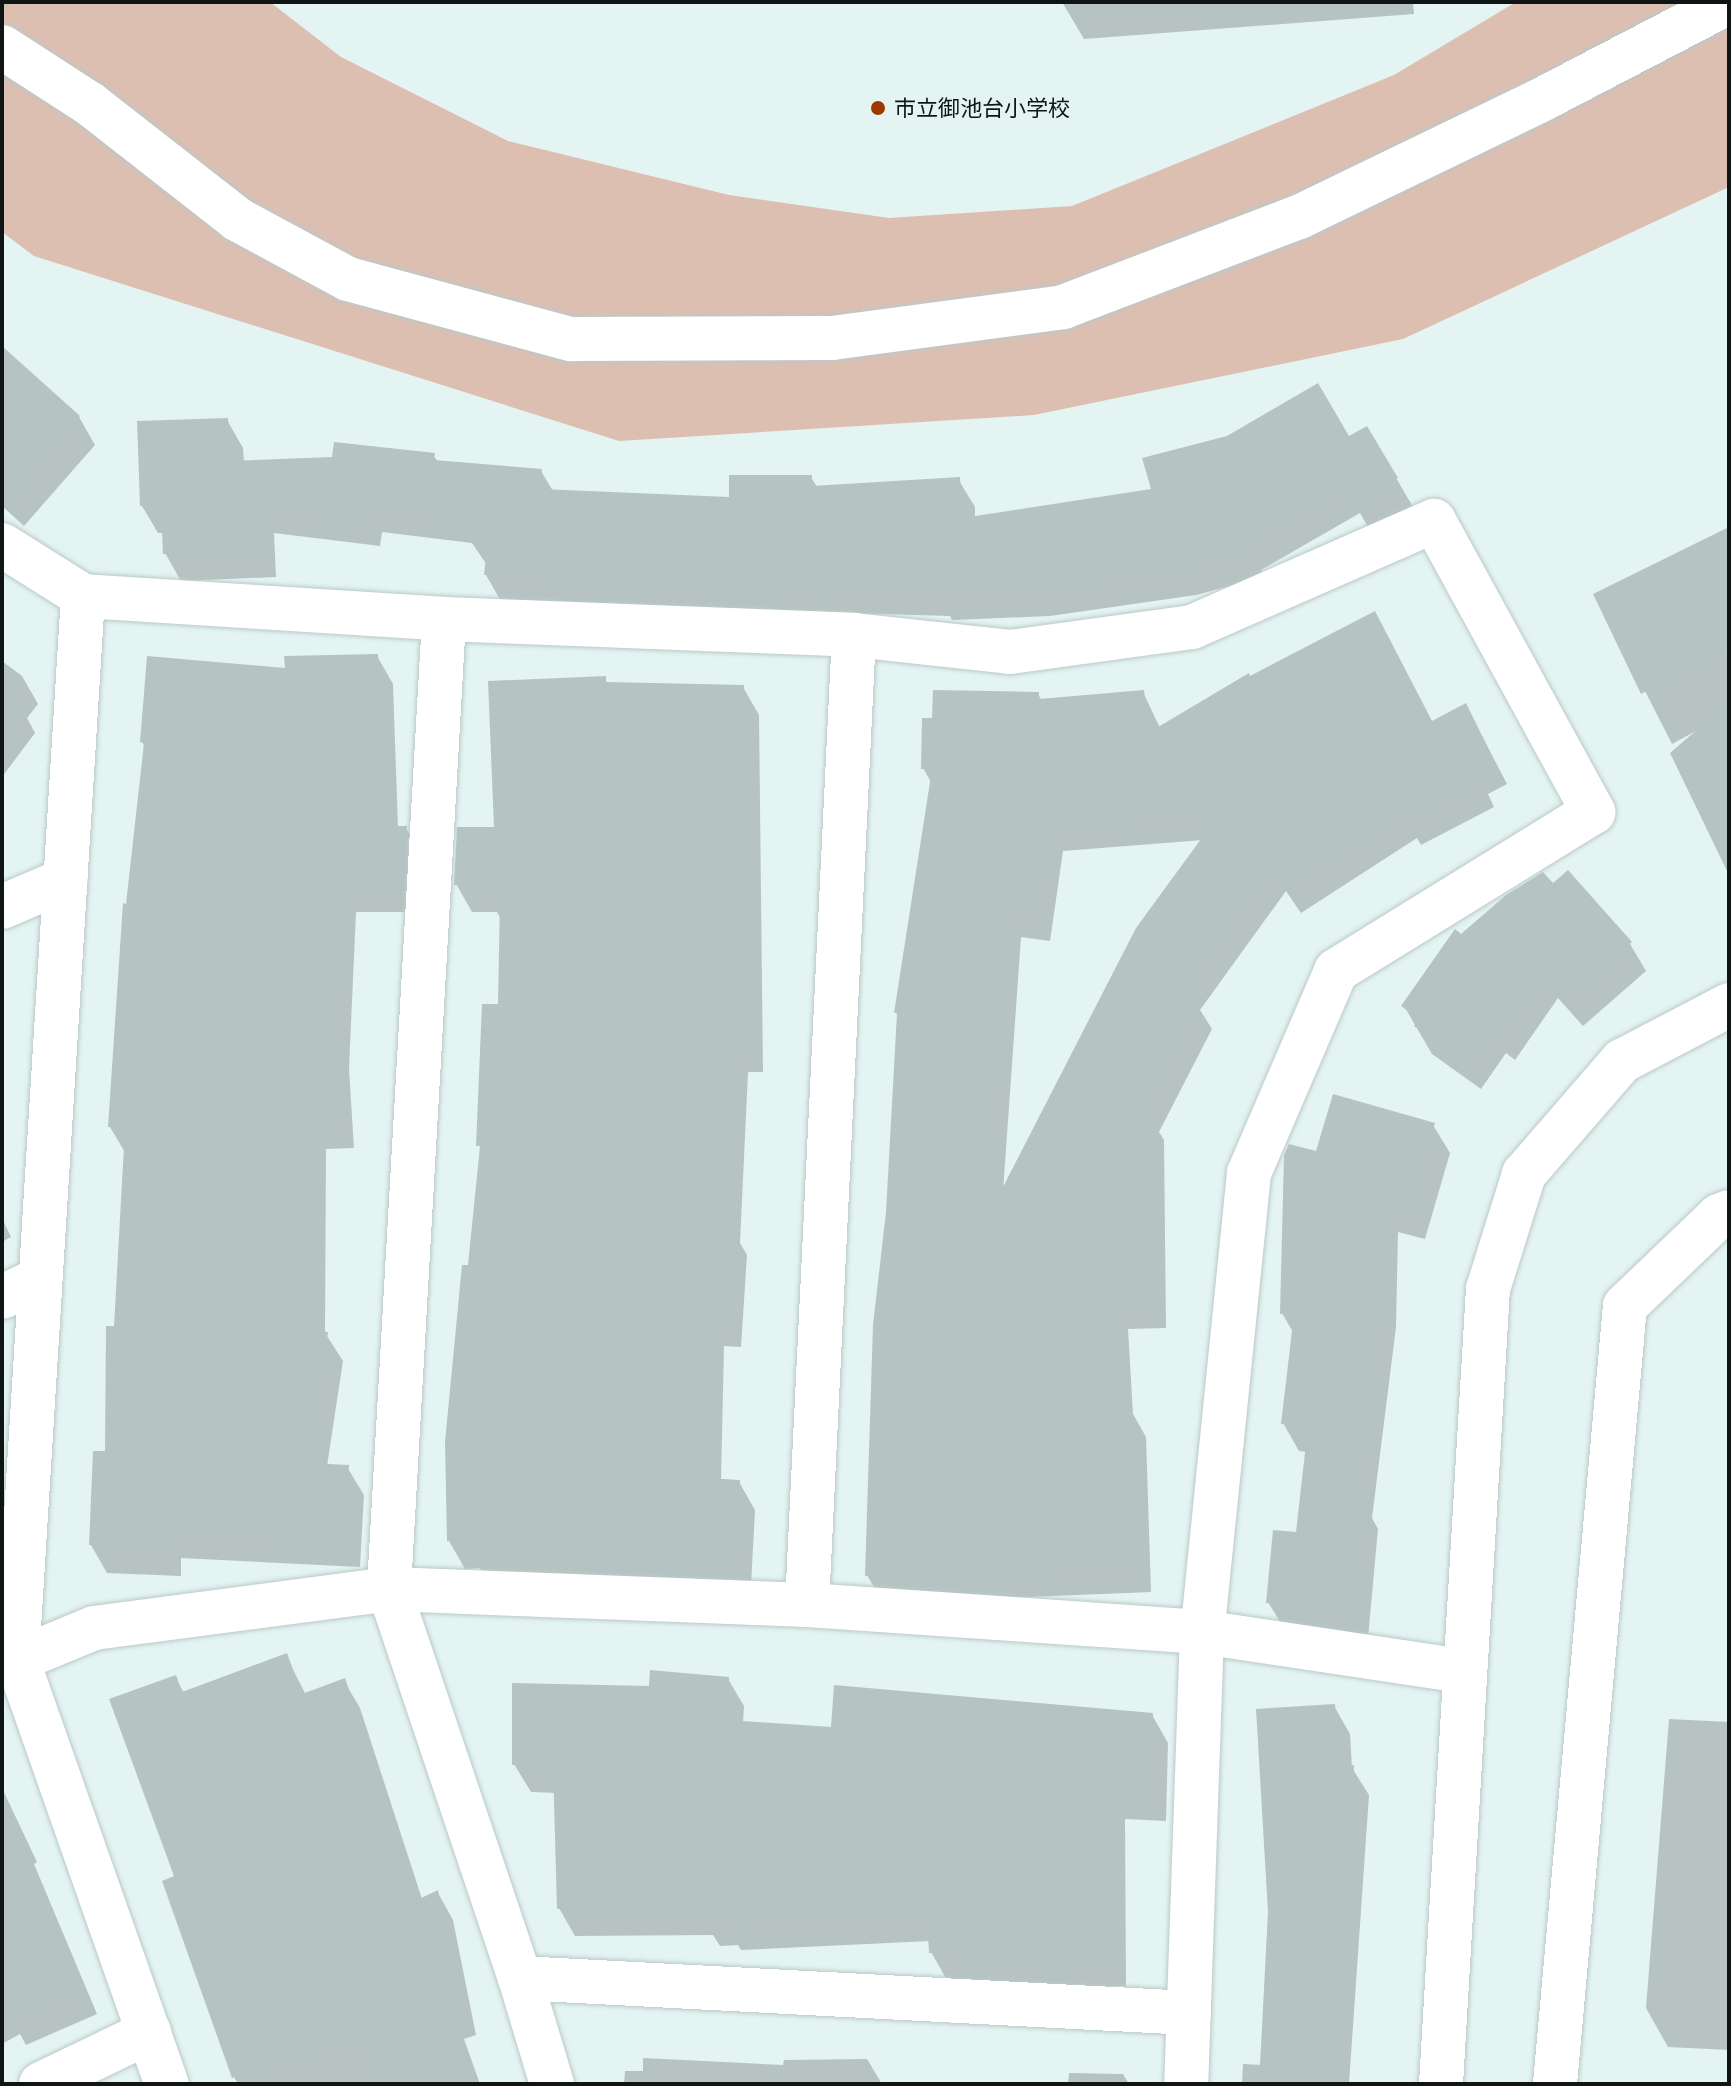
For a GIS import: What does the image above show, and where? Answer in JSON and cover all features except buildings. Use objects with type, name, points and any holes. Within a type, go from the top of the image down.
[{"type":"street","points":[[2,47],[90,104],[237,219],[348,279],[571,339],[832,338],[1063,307],[1299,217],[1541,100],[1723,6]]},
{"type":"street","points":[[2,545],[83,596],[444,619],[854,635],[1010,652],[1192,627],[1434,521],[1593,812],[1336,971],[1249,1173],[1202,1632],[1186,2084]]},
{"type":"street","points":[[83,596],[65,880],[21,1288],[9,1662],[167,2084]]},
{"type":"street","points":[[444,619],[389,1589],[520,1978],[552,2084]]},
{"type":"street","points":[[807,1605],[854,635]]},
{"type":"street","points":[[2,907],[65,880]]},
{"type":"street","points":[[1441,2084],[1488,1289],[1524,1174],[1622,1061],[1729,1005]]},
{"type":"street","points":[[1555,2084],[1625,1306],[1719,1216],[1729,1212]]},
{"type":"street","points":[[9,1662],[94,1628],[389,1589],[807,1605],[1202,1632],[1464,1671]]},
{"type":"street","points":[[520,1978],[1189,2013]]},
{"type":"street","points":[[41,2084],[149,2032]]},
{"type":"shaded area","points":[[2,2],[270,2],[341,57],[508,141],[729,195],[889,218],[1072,206],[1394,75],[1516,2],[1729,2],[1729,187],[1403,339],[1034,415],[619,441],[34,256],[2,232]]},
{"type":"place","name":"市立御池台小学校","points":[[878,108]]}]
